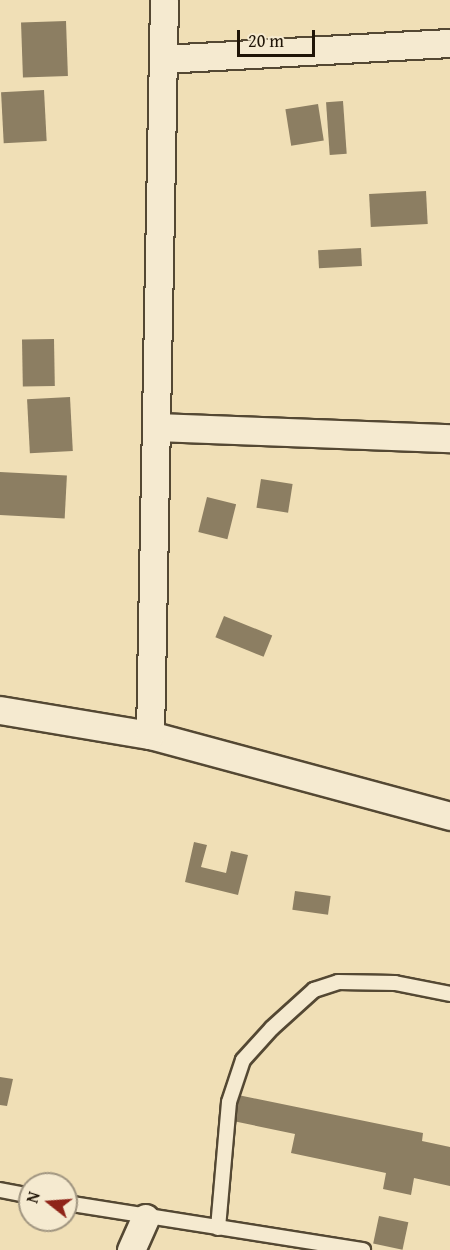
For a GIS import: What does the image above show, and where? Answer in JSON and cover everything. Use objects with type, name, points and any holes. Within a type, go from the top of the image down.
[{"type":"street","points":[[150,735],[164,0]]},
{"type":"street","points":[[163,59],[450,43]]},
{"type":"street","points":[[157,427],[450,438]]},
{"type":"street","points":[[0,710],[150,735],[450,816]]},
{"type":"street","points":[[131,1250],[145,1218]]},
{"type":"lane","points":[[218,1228],[229,1102],[243,1060],[254,1046],[305,996],[325,985],[395,983],[450,994]]},
{"type":"lane","points":[[0,1190],[18,1194]]},
{"type":"lane","points":[[78,1205],[145,1218],[363,1250]]},
{"type":"building","points":[[66,21],[68,76],[23,78],[21,23]]},
{"type":"building","points":[[44,90],[47,141],[4,143],[1,92]]},
{"type":"building","points":[[343,101],[347,154],[330,155],[326,102]]},
{"type":"building","points":[[318,104],[324,141],[291,146],[285,109]]},
{"type":"building","points":[[426,191],[428,224],[371,227],[369,194]]},
{"type":"building","points":[[361,248],[362,266],[319,268],[318,250]]},
{"type":"building","points":[[54,339],[55,386],[23,387],[22,340]]},
{"type":"building","points":[[70,397],[73,451],[30,453],[27,399]]},
{"type":"building","points":[[0,472],[67,476],[65,518],[0,515]]},
{"type":"building","points":[[261,479],[293,484],[288,513],[256,508]]},
{"type":"building","points":[[207,497],[236,504],[227,539],[198,532]]},
{"type":"building","points":[[224,616],[272,635],[264,657],[215,637]]},
{"type":"building","points":[[194,842],[207,845],[201,867],[226,873],[231,851],[248,855],[238,895],[185,882]]},
{"type":"building","points":[[295,891],[331,896],[328,915],[292,910]]},
{"type":"building","points":[[0,1077],[13,1079],[7,1106],[0,1105]]},
{"type":"building","points":[[238,1095],[423,1133],[422,1141],[450,1147],[450,1186],[414,1178],[411,1195],[383,1189],[386,1173],[291,1153],[295,1134],[233,1121]]},
{"type":"building","points":[[379,1216],[408,1222],[403,1250],[373,1243]]}]
